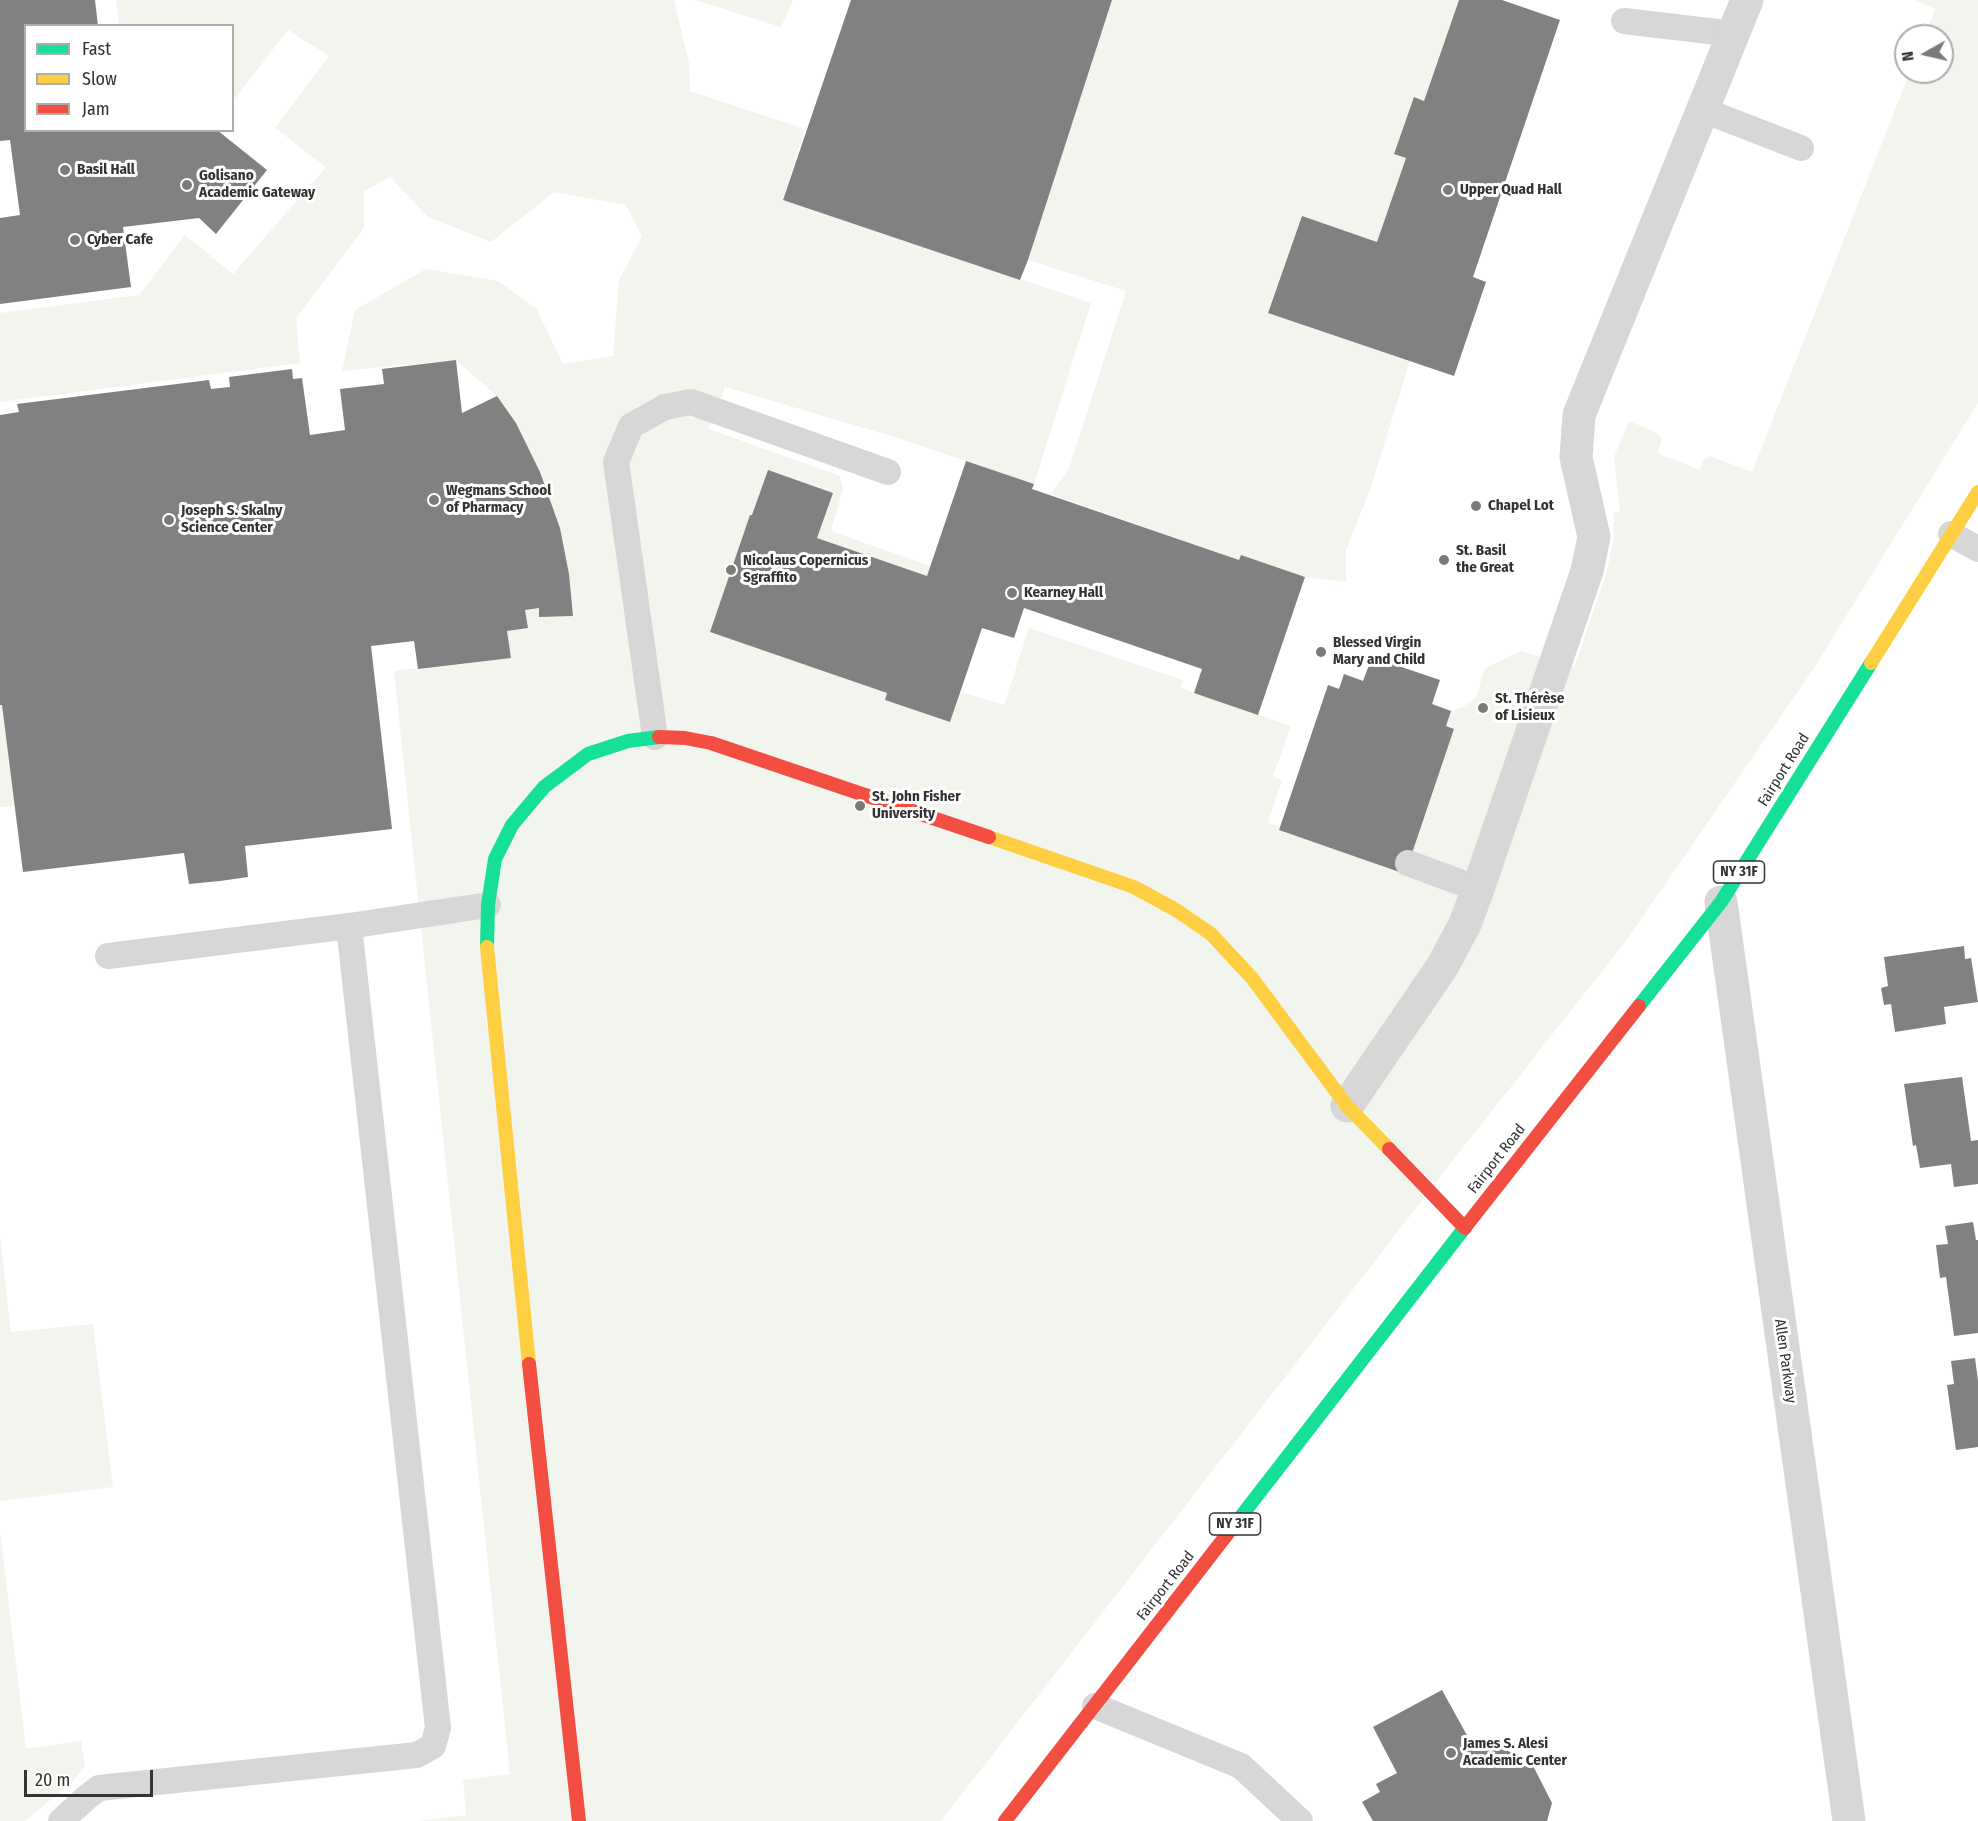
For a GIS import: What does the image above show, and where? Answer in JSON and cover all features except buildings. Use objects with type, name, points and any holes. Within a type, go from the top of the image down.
[{"type":"street","points":[[1347,1106],[1442,967],[1465,924],[1478,889],[1587,571],[1593,537],[1576,457],[1579,415],[1747,0]]},
{"type":"street","name":"Fairport Road","points":[[1005,1821],[1721,902],[1978,492]]},
{"type":"street","points":[[579,1821],[521,1292],[487,952],[488,905],[495,860],[512,825],[544,787],[588,754],[628,741],[655,737],[685,738],[711,743],[1126,884],[1176,909],[1211,934],[1252,978],[1347,1106],[1465,1228]]},
{"type":"street","name":"Allen Parkway","points":[[1721,902],[1849,1821]]},
{"type":"lane","points":[[1624,21],[1734,34]]},
{"type":"lane","points":[[1703,110],[1801,148]]},
{"type":"lane","points":[[655,737],[616,462],[631,426],[665,407],[691,402],[888,472]]},
{"type":"lane","points":[[1951,534],[1978,549]]},
{"type":"lane","points":[[1408,863],[1478,889]]},
{"type":"lane","points":[[108,956],[349,926],[488,905]]},
{"type":"lane","points":[[61,1821],[99,1788],[417,1755],[433,1746],[438,1728],[349,926]]},
{"type":"lane","points":[[1095,1706],[1241,1766],[1300,1821]]},
{"type":"shaded area","points":[[116,0],[674,0],[689,63],[690,91],[805,129],[783,199],[1091,303],[1034,484],[898,438],[725,387],[709,429],[840,476],[843,489],[831,531],[930,566],[927,576],[817,538],[832,493],[751,515],[710,632],[887,693],[885,700],[950,722],[961,692],[1004,705],[1029,628],[1183,680],[1181,688],[1291,726],[1273,776],[1282,780],[1268,823],[1280,826],[1280,830],[1405,874],[1454,730],[1446,726],[1451,711],[1463,707],[1476,697],[1485,668],[1521,651],[1574,668],[1607,571],[1614,536],[1613,513],[1620,512],[1614,457],[1629,421],[1661,437],[1657,453],[1700,470],[1704,459],[1710,456],[1752,472],[1905,84],[1954,84],[1954,24],[1929,24],[1935,9],[1915,0],[1978,0],[1978,403],[1812,671],[1626,941],[1461,1150],[941,1821],[419,1821],[466,1815],[463,1780],[510,1774],[394,671],[510,657],[507,631],[525,610],[539,608],[540,617],[573,616],[569,574],[560,528],[540,472],[516,423],[497,396],[456,360],[342,371],[355,310],[426,269],[498,281],[536,308],[563,364],[613,356],[619,280],[642,237],[626,205],[554,192],[491,242],[428,217],[390,177],[364,191],[364,228],[296,318],[300,363],[0,402],[0,313],[139,295],[185,235],[233,274],[326,167],[275,128],[329,56],[288,30],[234,100],[234,24],[119,24]]},
{"type":"shaded area","points":[[695,0],[793,0],[781,27]]},
{"type":"shaded area","points":[[1112,0],[1459,0],[1424,101],[1414,98],[1394,154],[1406,158],[1377,242],[1302,216],[1268,312],[1410,361],[1370,490],[1346,550],[1346,582],[1305,577],[1241,555],[1239,560],[1050,494],[1069,469],[1126,291],[1028,260]]},
{"type":"shaded area","points":[[0,705],[2,705],[15,806],[0,807]]},
{"type":"shaded area","points":[[0,1235],[11,1332],[93,1324],[113,1487],[0,1501]]},
{"type":"shaded area","points":[[0,1530],[26,1749],[81,1741],[85,1767],[70,1784],[25,1821],[0,1821]]},
{"type":"traffic: fast","points":[[1639,1006],[1721,902],[1871,663]]},
{"type":"traffic: fast","points":[[487,947],[488,905],[495,859],[512,825],[544,787],[588,754],[628,741],[659,737]]},
{"type":"traffic: fast","points":[[1239,1519],[1466,1226]]},
{"type":"traffic: slow","points":[[1871,663],[1978,492]]},
{"type":"traffic: slow","points":[[989,837],[1134,887],[1176,910],[1211,934],[1252,978],[1347,1106],[1389,1149]]},
{"type":"traffic: slow","points":[[487,947],[529,1364]]},
{"type":"traffic: jam","points":[[659,737],[685,738],[711,743],[989,837]]},
{"type":"traffic: jam","points":[[1466,1226],[1639,1006]]},
{"type":"traffic: jam","points":[[1389,1149],[1465,1228]]},
{"type":"traffic: jam","points":[[529,1364],[579,1821]]},
{"type":"traffic: jam","points":[[1005,1821],[1239,1519]]},
{"type":"place","name":"Basil Hall","points":[[65,170]]},
{"type":"place","name":"Golisano Academic Gateway","points":[[187,185]]},
{"type":"place","name":"Upper Quad Hall","points":[[1448,190]]},
{"type":"place","name":"Cyber Cafe","points":[[75,240]]},
{"type":"place","name":"Wegmans School of Pharmacy","points":[[434,500]]},
{"type":"place","name":"Chapel Lot","points":[[1476,506]]},
{"type":"place","name":"Joseph S. Skalny Science Center","points":[[169,520]]},
{"type":"place","name":"St. Basil the Great","points":[[1444,560]]},
{"type":"place","name":"Nicolaus Copernicus Sgraffito","points":[[731,570]]},
{"type":"place","name":"Kearney Hall","points":[[1012,593]]},
{"type":"place","name":"Blessed Virgin Mary and Child","points":[[1321,652]]},
{"type":"place","name":"St. Thérèse of Lisieux","points":[[1483,708]]},
{"type":"place","name":"St. John Fisher University","points":[[860,806]]},
{"type":"place","name":"James S. Alesi Academic Center","points":[[1451,1753]]}]
